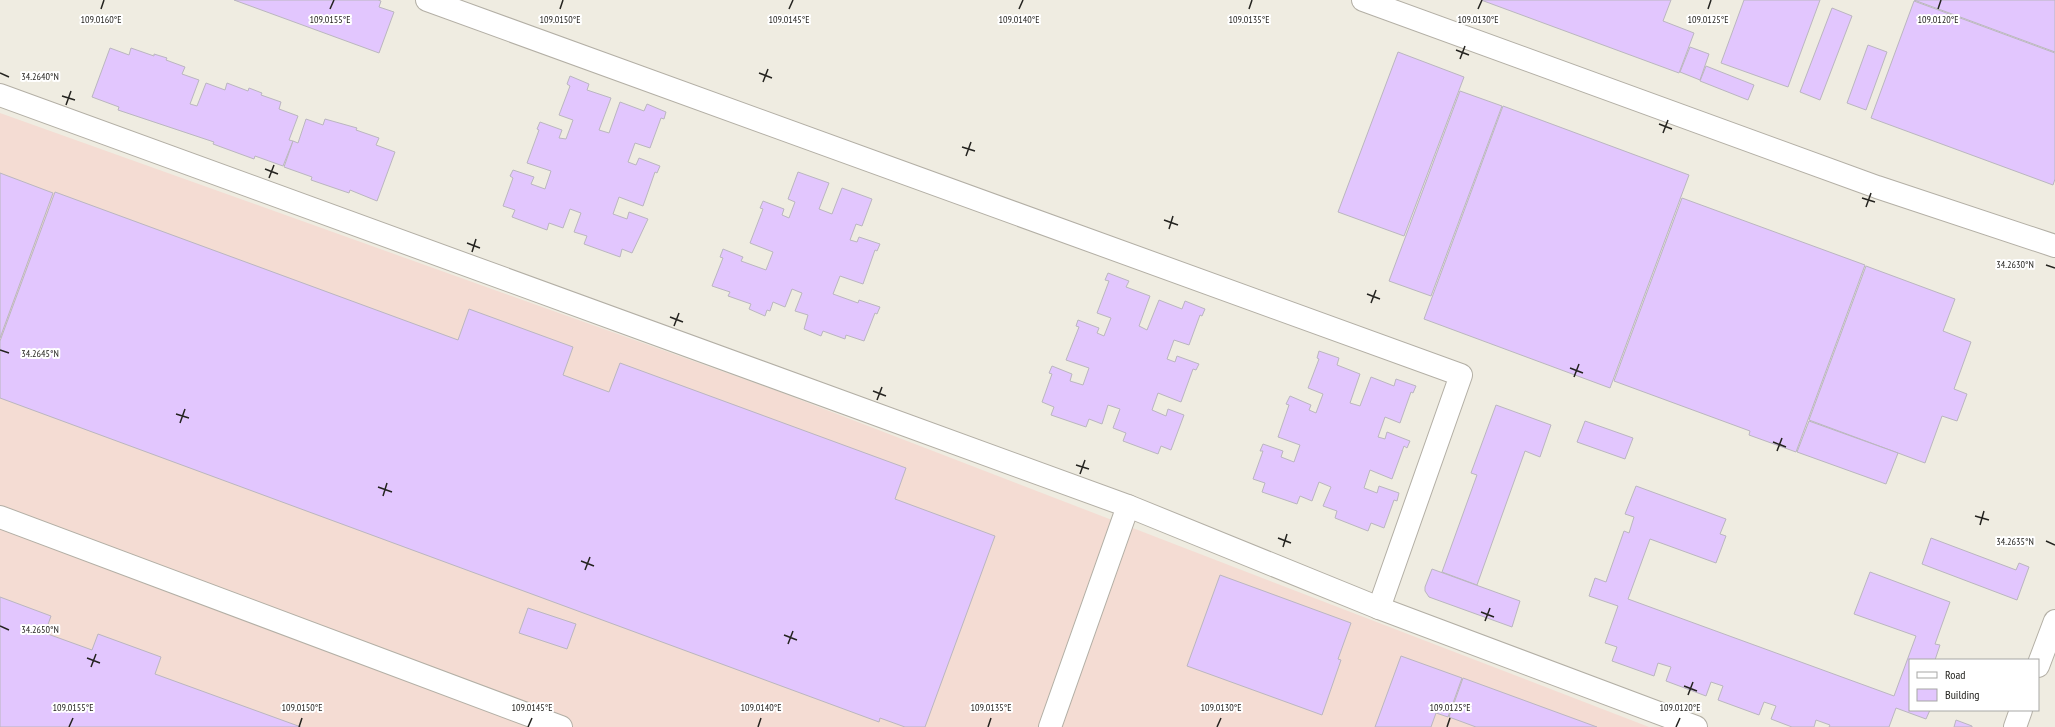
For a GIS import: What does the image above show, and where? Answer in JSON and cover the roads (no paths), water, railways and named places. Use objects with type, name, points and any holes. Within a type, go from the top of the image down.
[{"type":"street","points":[[427,0],[1461,375],[1379,608]]},
{"type":"street","points":[[1363,0],[1877,187],[2055,246]]},
{"type":"street","points":[[0,95],[1128,506],[1379,608],[1696,727]]},
{"type":"street","points":[[1050,727],[1128,506]]},
{"type":"street","points":[[0,517],[561,727]]},
{"type":"street","points":[[2039,663],[2055,621]]},
{"type":"street","points":[[2015,727],[2021,711]]}]
